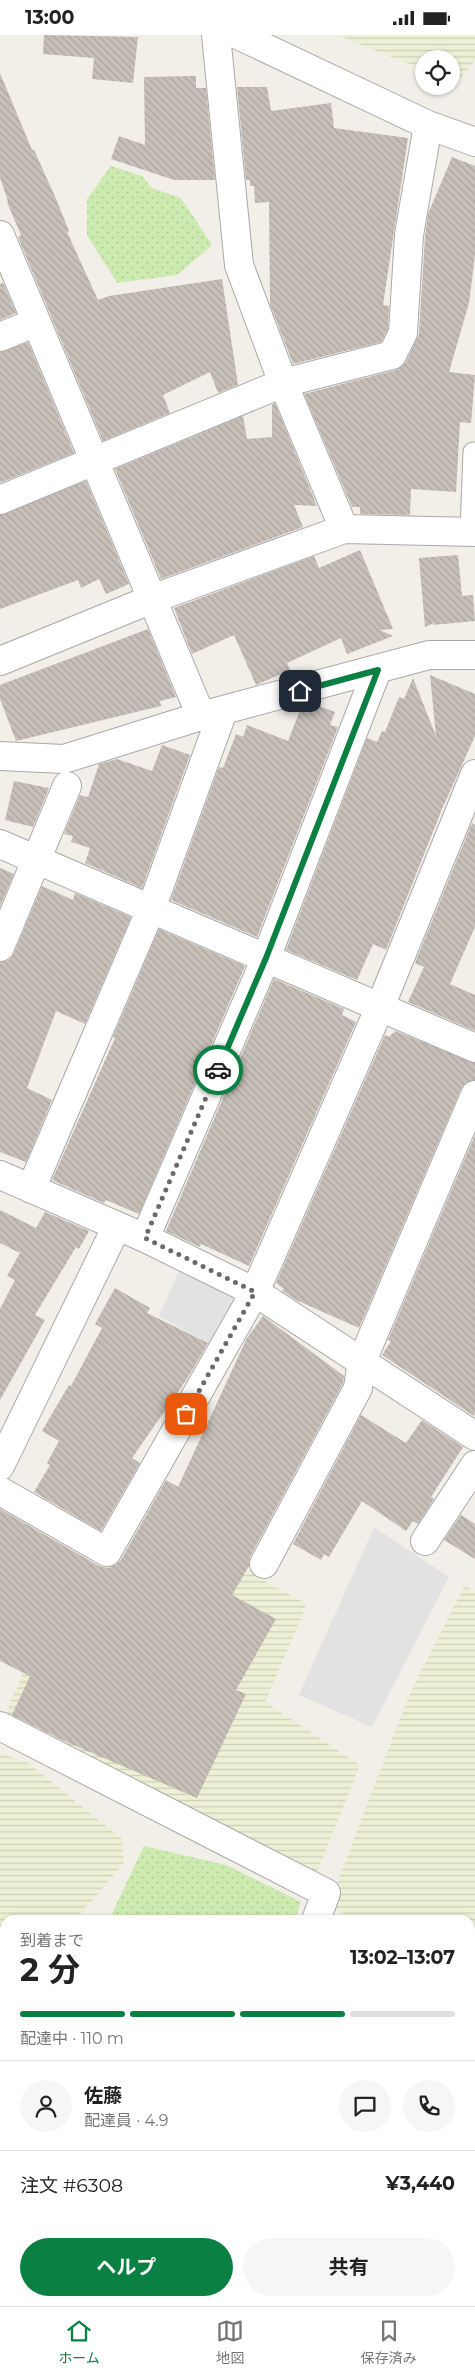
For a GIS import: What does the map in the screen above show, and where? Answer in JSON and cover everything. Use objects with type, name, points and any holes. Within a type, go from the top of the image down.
[{"type":"street","points":[[216,35],[239,265],[283,383],[344,529]]},
{"type":"street","points":[[238,35],[428,125],[475,143]]},
{"type":"street","points":[[0,500],[283,383],[392,355],[403,333],[409,235],[428,125]]},
{"type":"street","points":[[0,235],[152,599],[212,714],[152,909],[31,1189]]},
{"type":"street","points":[[0,337],[36,322]]},
{"type":"street","points":[[0,661],[152,599],[344,529],[472,532]]},
{"type":"street","points":[[0,755],[64,759],[212,714],[429,655],[475,655]]},
{"type":"street","points":[[145,1238],[266,958],[378,670]]},
{"type":"street","points":[[0,1491],[108,1552],[255,1292],[380,1007],[475,774]]},
{"type":"street","points":[[0,947],[68,786]]},
{"type":"street","points":[[0,844],[475,1048]]},
{"type":"street","points":[[264,1564],[358,1388],[362,1361],[475,1095]]},
{"type":"street","points":[[0,1175],[145,1238],[255,1292],[475,1436]]},
{"type":"street","points":[[0,1466],[117,1226]]},
{"type":"street","points":[[425,1541],[475,1465]]},
{"type":"street","points":[[0,1727],[326,1893],[318,1915]]},
{"type":"lane","points":[[472,532],[473,452]]},
{"type":"lane","points":[[0,2191],[0,2196]]},
{"type":"shaded area","points":[[337,35],[475,35],[475,60],[460,79],[460,50],[415,50],[415,66]]},
{"type":"shaded area","points":[[179,1271],[232,1294],[234,1300],[210,1344],[159,1316]]},
{"type":"shaded area","points":[[374,1527],[449,1577],[372,1727],[299,1695]]},
{"type":"shaded area","points":[[200,1546],[307,1604],[265,1702],[360,1765],[317,1872],[185,1812],[5,1715],[53,1604]]},
{"type":"shaded area","points":[[465,1585],[475,1592],[475,1915],[347,1915],[328,1907],[410,1693]]},
{"type":"shaded area","points":[[0,1753],[28,1763],[122,1839],[124,1863],[79,1915],[0,1915]]},
{"type":"green space","points":[[111,166],[142,176],[152,188],[181,198],[212,245],[177,275],[117,283],[87,235],[87,199]]},
{"type":"green space","points":[[144,1846],[226,1865],[301,1902],[297,1915],[111,1915]]},
{"type":"building","points":[[44,35],[138,37],[133,83],[92,79],[94,58],[43,54]]},
{"type":"building","points":[[0,73],[32,150],[34,150],[57,201],[69,231],[67,232],[98,300],[109,296],[222,279],[238,385],[218,393],[210,372],[163,395],[170,413],[103,441],[18,237],[21,235],[7,202],[0,178]]},
{"type":"building","points":[[196,76],[196,88],[206,88],[215,180],[174,180],[111,159],[119,136],[145,145],[144,77]]},
{"type":"building","points":[[237,87],[267,87],[271,111],[331,103],[334,128],[408,138],[383,305],[389,306],[388,329],[381,342],[293,364],[270,304],[269,202],[255,203],[254,186],[250,186],[250,180],[246,180]]},
{"type":"building","points":[[452,157],[475,166],[475,255],[469,303],[449,372],[475,375],[471,423],[460,422],[456,492],[411,489],[410,515],[360,514],[360,507],[352,507],[304,394],[396,370],[406,362],[419,334],[428,214]]},
{"type":"building","points":[[3,283],[16,313],[0,320],[0,284]]},
{"type":"building","points":[[28,342],[74,453],[0,483],[0,352]]},
{"type":"building","points":[[275,403],[317,506],[294,505],[303,527],[161,579],[115,469],[243,416],[247,439],[272,437],[272,405]]},
{"type":"building","points":[[86,481],[129,584],[106,594],[99,579],[81,588],[78,580],[0,609],[0,515]]},
{"type":"building","points":[[360,550],[393,629],[380,630],[393,636],[347,654],[341,638],[287,663],[290,670],[256,685],[234,635],[192,654],[174,608],[314,556],[319,568]]},
{"type":"building","points":[[458,555],[462,596],[473,595],[475,621],[433,625],[434,623],[425,627],[419,558]]},
{"type":"building","points":[[148,629],[176,697],[160,701],[161,706],[16,741],[0,699],[0,685]]},
{"type":"building","points":[[430,675],[475,694],[475,736],[442,809],[386,950],[373,944],[357,980],[286,950],[367,738],[377,742],[382,731],[385,732],[399,697],[404,699],[413,678],[436,736]]},
{"type":"building","points":[[311,703],[335,712],[330,725],[338,727],[257,937],[171,900],[219,767],[223,768],[236,734],[243,737],[247,725],[288,741],[302,705]]},
{"type":"building","points":[[162,745],[190,755],[142,888],[85,863],[90,848],[71,842],[73,836],[64,834],[80,795],[88,797],[99,764],[117,759],[152,771]]},
{"type":"building","points":[[14,781],[49,788],[33,827],[5,820]]},
{"type":"building","points":[[472,823],[475,825],[475,927],[450,984],[475,995],[475,1031],[408,1002],[424,967],[415,963]]},
{"type":"building","points":[[0,868],[14,874],[0,906]]},
{"type":"building","points":[[42,886],[73,900],[75,893],[131,917],[85,1024],[56,1011],[27,1088],[52,1100],[26,1162],[0,1152],[0,962],[9,960],[14,953]]},
{"type":"building","points":[[159,929],[245,966],[139,1214],[106,1200],[104,1203],[52,1180],[115,1038],[113,1037]]},
{"type":"building","points":[[274,979],[344,1009],[342,1015],[356,1022],[249,1266],[201,1244],[200,1247],[166,1231]]},
{"type":"building","points":[[395,1031],[475,1063],[475,1080],[466,1082],[461,1089],[359,1328],[296,1300],[282,1291],[284,1289],[276,1283],[385,1035],[389,1037]]},
{"type":"building","points":[[475,1135],[474,1416],[382,1355],[391,1341],[388,1340]]},
{"type":"building","points":[[0,1210],[36,1228],[45,1212],[89,1231],[79,1249],[76,1247],[35,1315],[45,1320],[0,1400],[0,1309],[15,1280],[7,1276],[20,1253],[0,1243]]},
{"type":"building","points":[[115,1288],[150,1308],[147,1313],[208,1343],[187,1379],[132,1458],[140,1463],[101,1531],[34,1492],[50,1465],[47,1463],[59,1441],[42,1431],[69,1385],[71,1386],[102,1328],[95,1324]]},
{"type":"building","points":[[263,1316],[344,1376],[343,1383],[250,1557],[249,1566],[232,1595],[276,1619],[236,1690],[246,1694],[197,1798],[62,1740],[12,1715],[30,1676],[0,1661],[0,1509],[99,1566],[108,1568],[115,1565],[121,1560],[166,1480],[178,1487],[247,1338]]},
{"type":"building","points":[[361,1415],[406,1443],[422,1420],[463,1447],[431,1497],[434,1499],[418,1524],[413,1521],[406,1531],[362,1501],[329,1557],[324,1554],[321,1560],[293,1544]]},
{"type":"building","points":[[461,1515],[475,1524],[475,1559],[444,1540]]},
{"type":"way so far","points":[[186,1414],[255,1292],[145,1238],[218,1070]]},
{"type":"route","points":[[218,1070],[266,958],[378,670],[300,691]]}]
